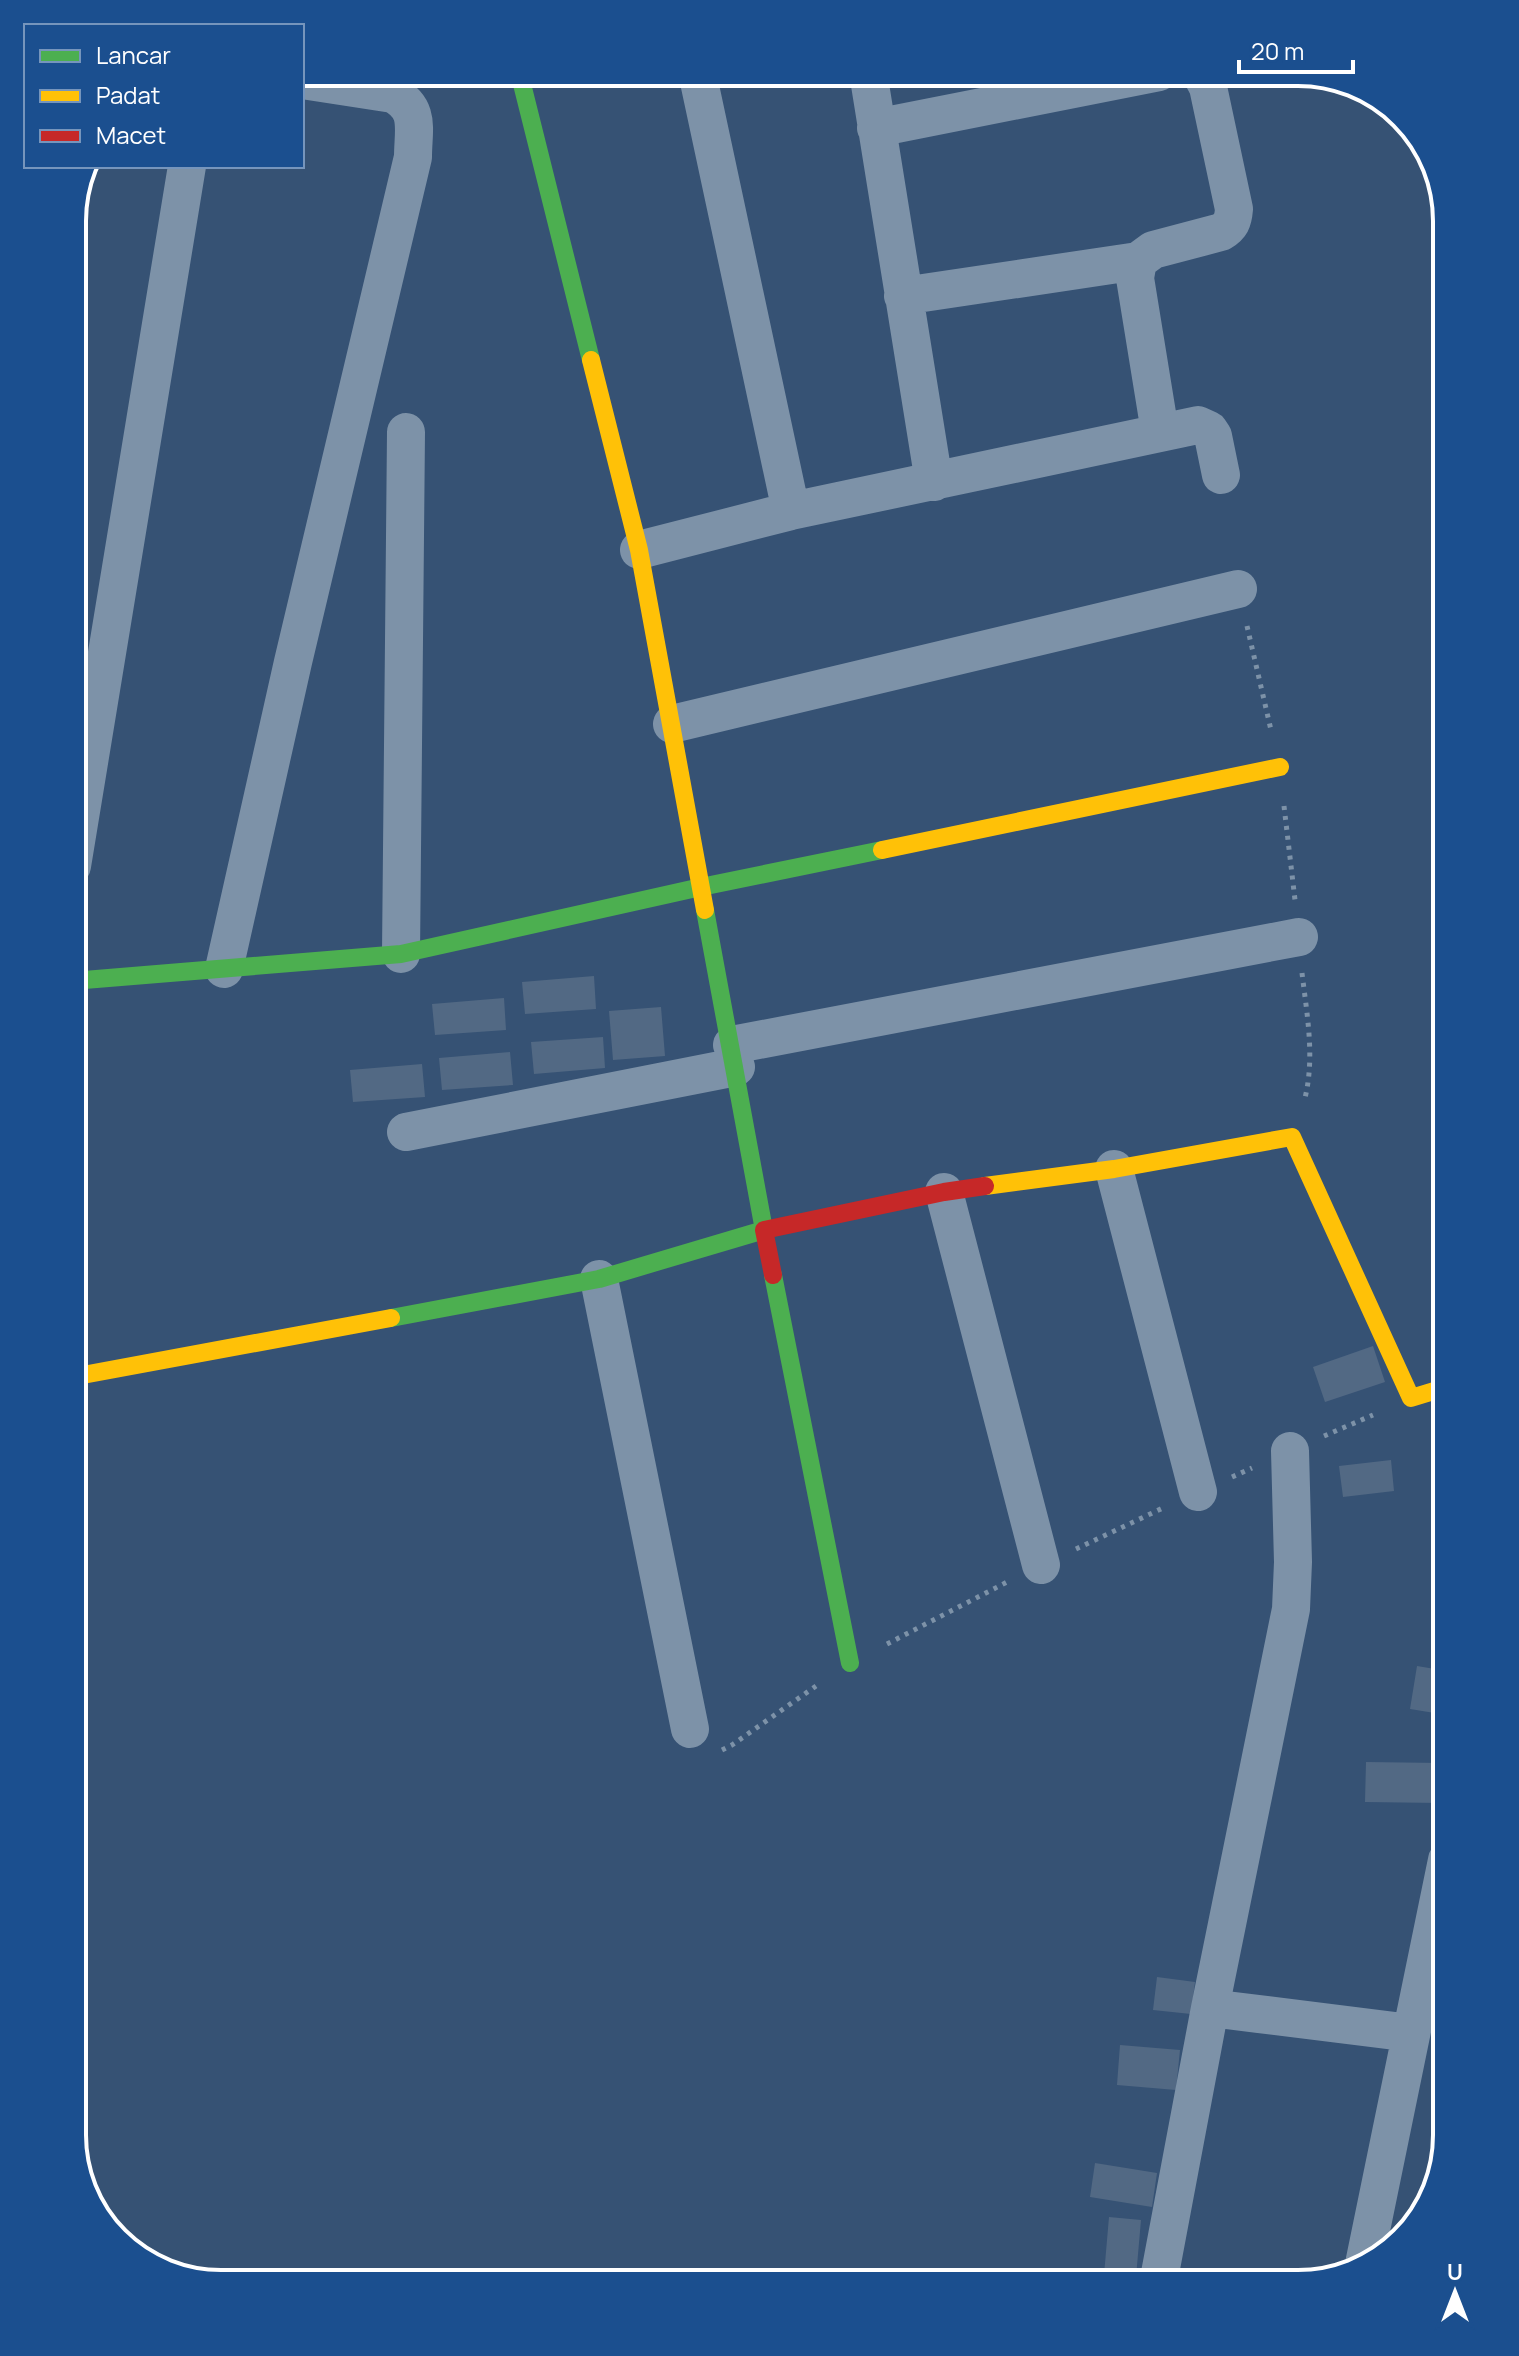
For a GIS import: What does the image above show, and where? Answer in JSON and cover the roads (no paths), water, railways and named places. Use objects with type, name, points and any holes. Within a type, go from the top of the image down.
[{"type":"street","points":[[224,969],[413,157],[413,116],[410,106],[393,94],[341,86]]},
{"type":"street","points":[[523,86],[639,550],[764,1230],[850,1663]]},
{"type":"street","points":[[700,86],[791,511]]},
{"type":"street","points":[[870,86],[934,482]]},
{"type":"street","points":[[876,128],[1088,86]]},
{"type":"street","points":[[903,296],[1138,261],[1153,250],[1221,232],[1231,224],[1234,209],[1207,86]]},
{"type":"street","points":[[86,781],[187,168]]},
{"type":"street","points":[[1138,261],[1135,278],[1160,432]]},
{"type":"street","points":[[639,550],[791,511],[1198,425],[1205,427],[1213,436],[1221,475]]},
{"type":"street","points":[[401,954],[406,432]]},
{"type":"street","points":[[672,724],[1238,589]]},
{"type":"street","points":[[86,980],[401,954],[701,887],[1280,767]]},
{"type":"street","points":[[406,1132],[734,1056],[1299,937]]},
{"type":"street","points":[[86,1374],[599,1279],[764,1230],[944,1192],[1114,1169],[1292,1137],[1411,1398],[1433,1391]]},
{"type":"street","points":[[1114,1169],[1198,1492]]},
{"type":"street","points":[[944,1192],[1041,1565]]},
{"type":"street","points":[[599,1279],[690,1729]]},
{"type":"street","points":[[1161,2270],[1291,1609],[1290,1451]]},
{"type":"street","points":[[1367,2251],[1433,1927]]},
{"type":"street","points":[[1210,2008],[1411,2033]]}]
